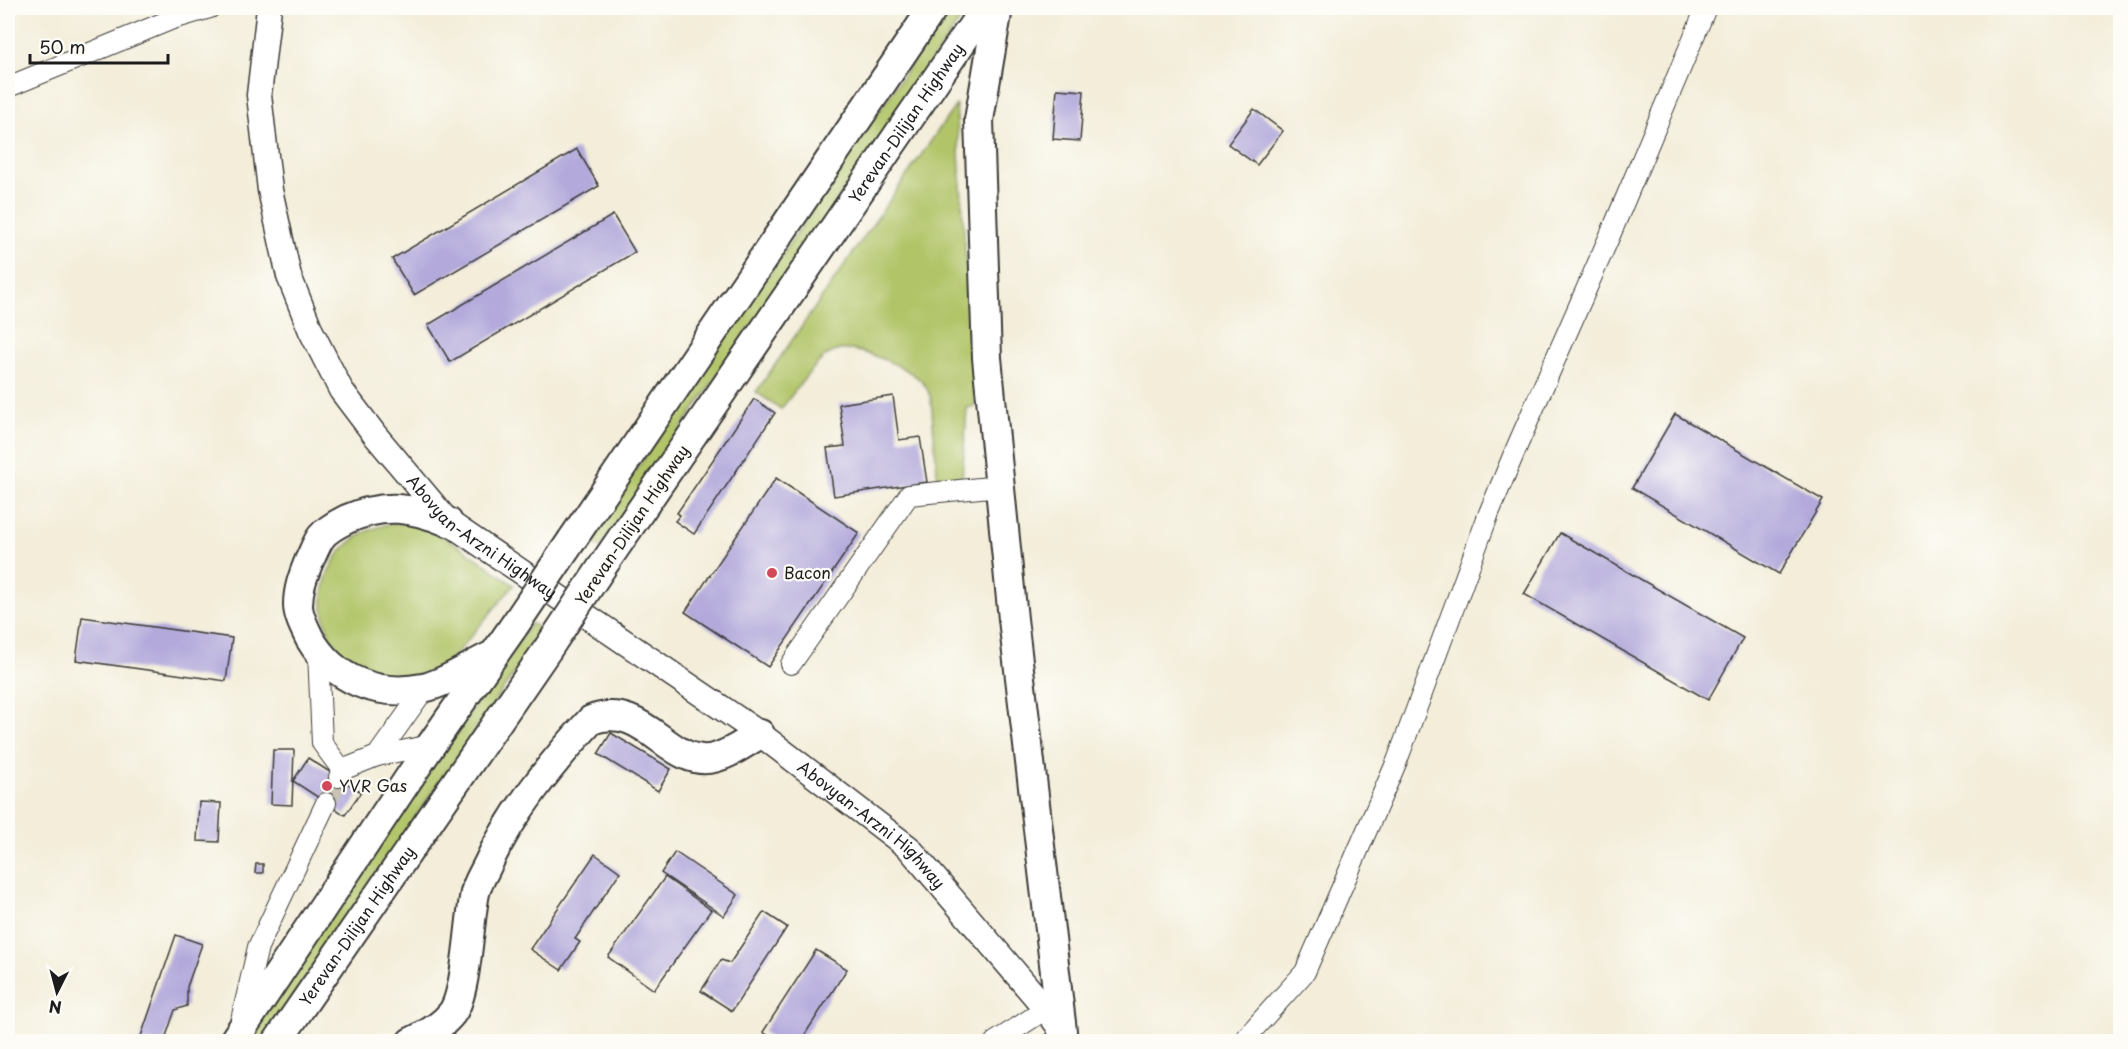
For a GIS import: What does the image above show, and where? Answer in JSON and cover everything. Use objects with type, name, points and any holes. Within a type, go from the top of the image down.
[{"type":"highway","points":[[236,1038],[431,745],[933,8]]},
{"type":"highway","name":"Yerevan-Dilijan Highway","points":[[277,1041],[986,8]]},
{"type":"highway","points":[[998,8],[979,120],[987,358],[1059,1027]]},
{"type":"highway","points":[[448,522],[426,513],[406,509],[376,508],[339,522],[322,536],[301,581],[298,607],[304,629],[318,652],[334,668],[353,682],[371,688],[408,690],[426,687],[493,654]]},
{"type":"highway","points":[[411,1041],[428,1034],[453,1012],[461,985],[476,891],[487,865],[535,786],[591,720],[603,715],[618,715],[633,721],[692,758],[714,758],[760,734]]},
{"type":"main road","name":"Abovyan-Arzni Highway","points":[[269,8],[259,95],[270,190],[289,276],[311,331],[341,390],[375,435],[448,522],[760,734],[909,848],[1059,1027]]},
{"type":"street","points":[[8,87],[170,20],[210,8]]},
{"type":"street","points":[[1242,1041],[1305,972],[1397,761],[1489,513],[1706,8]]},
{"type":"street","points":[[791,664],[909,495],[1000,486]]},
{"type":"street","points":[[318,652],[322,743],[340,774],[377,756],[431,745]]},
{"type":"street","points":[[377,756],[426,687]]},
{"type":"street","points":[[236,1038],[258,947],[326,803]]},
{"type":"street","points":[[995,1041],[1059,1027]]},
{"type":"green space","points":[[949,8],[968,8],[600,548],[589,539]]},
{"type":"green space","points":[[956,105],[975,406],[967,408],[962,479],[938,483],[929,393],[925,385],[916,377],[884,359],[859,351],[839,350],[832,353],[814,367],[781,409],[756,392]]},
{"type":"green space","points":[[397,523],[429,530],[444,537],[514,585],[455,655],[433,670],[410,676],[392,676],[361,668],[340,651],[327,627],[323,601],[328,574],[342,551],[365,532]]},
{"type":"green space","points":[[531,623],[543,631],[262,1041],[244,1042]]},
{"type":"building","points":[[1057,89],[1084,91],[1080,141],[1053,139]]},
{"type":"building","points":[[1254,109],[1283,131],[1257,165],[1228,144]]},
{"type":"building","points":[[577,149],[599,186],[414,295],[392,259]]},
{"type":"building","points":[[613,215],[635,252],[450,362],[428,325]]},
{"type":"building","points":[[893,396],[899,440],[920,437],[927,482],[834,496],[827,448],[845,446],[839,404]]},
{"type":"building","points":[[754,399],[775,413],[694,534],[675,521],[680,515],[677,513]]},
{"type":"building","points":[[1675,414],[1823,500],[1779,574],[1632,488]]},
{"type":"building","name":"Bacon","points":[[776,478],[859,533],[768,667],[685,612]]},
{"type":"building","points":[[1560,533],[1743,638],[1708,700],[1524,594]]},
{"type":"building","points":[[82,617],[232,638],[226,681],[76,660]]},
{"type":"building","points":[[611,733],[671,769],[658,791],[598,754]]},
{"type":"building","points":[[273,750],[294,750],[292,805],[271,804]]},
{"type":"building","points":[[308,758],[361,792],[345,815],[293,781]]},
{"type":"building","points":[[199,802],[221,803],[219,842],[197,841]]},
{"type":"building","points":[[675,852],[738,895],[724,916],[661,873]]},
{"type":"building","points":[[595,854],[620,872],[575,939],[580,942],[561,970],[530,949]]},
{"type":"building","points":[[256,864],[263,864],[263,873],[255,873]]},
{"type":"building","points":[[665,877],[711,910],[654,990],[608,957]]},
{"type":"building","points":[[764,912],[787,927],[732,1011],[701,991],[721,960],[730,963]]},
{"type":"building","points":[[176,935],[202,944],[187,987],[187,1006],[175,1010],[164,1042],[139,1042]]},
{"type":"building","points":[[816,950],[847,969],[800,1042],[778,1042],[763,1032]]},
{"type":"tunnel","points":[[326,803],[339,777]]},
{"type":"place","name":"Bacon","points":[[772,573]]},
{"type":"place","name":"YVR Gas","points":[[327,786]]}]
